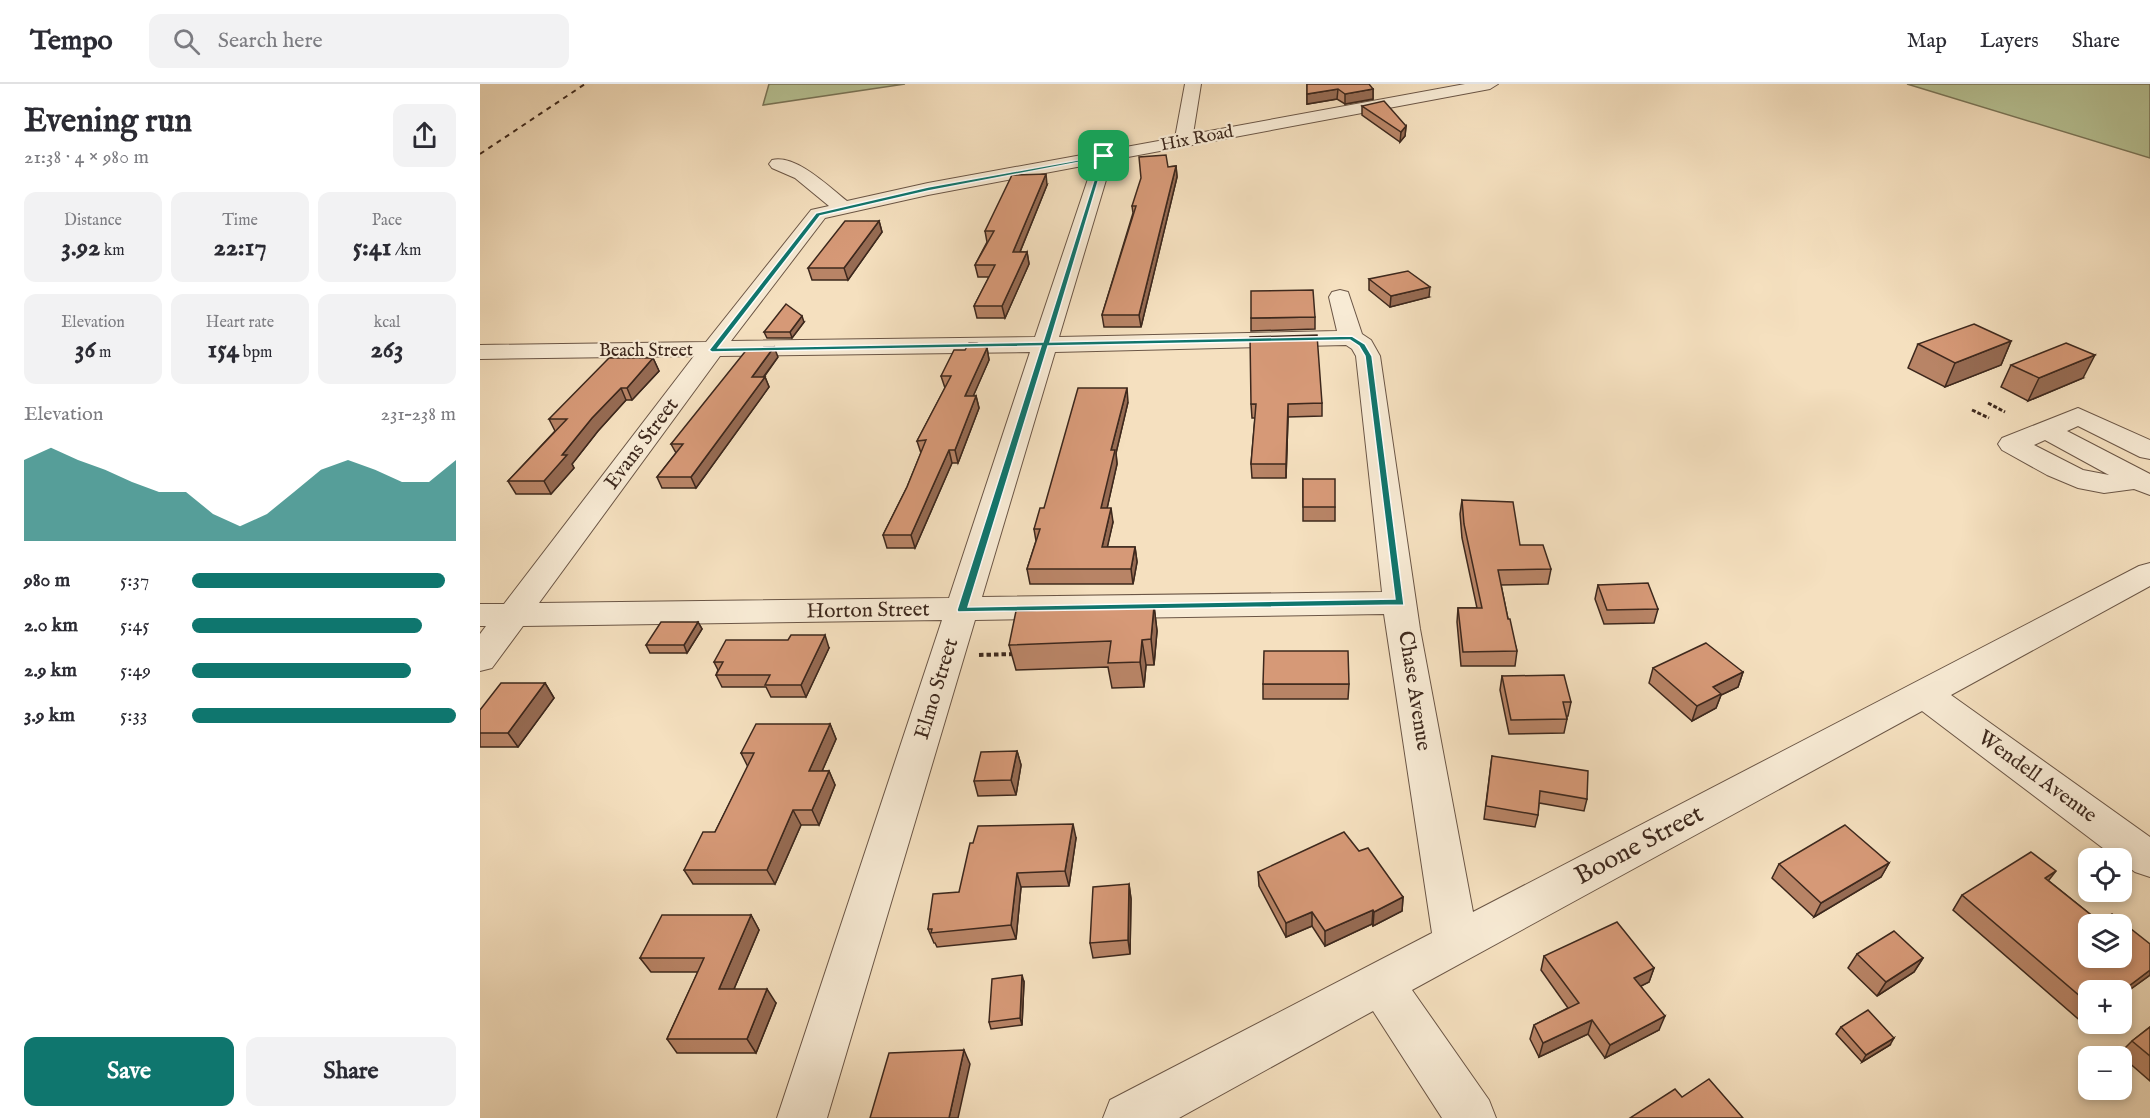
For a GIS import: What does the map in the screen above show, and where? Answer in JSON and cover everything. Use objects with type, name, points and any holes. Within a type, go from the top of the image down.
[{"type":"street","points":[[1183,141],[1193,84]]},
{"type":"street","name":"Hix Road","points":[[806,230],[818,214],[842,207],[1490,84]]},
{"type":"street","name":"Elmo Street","points":[[802,1118],[1104,156]]},
{"type":"street","points":[[778,164],[802,174],[842,207]]},
{"type":"street","name":"Evans Street","points":[[480,660],[712,350],[806,230]]},
{"type":"street","name":"Chase Avenue","points":[[1340,297],[1352,338],[1362,345],[1368,356],[1401,603],[1456,942]]},
{"type":"street","name":"Beach Street","points":[[480,352],[1352,338]]},
{"type":"street","points":[[2144,482],[2123,485],[2087,483],[2012,444],[2078,416],[2150,451]]},
{"type":"street","name":"Boone Street","points":[[1128,1118],[2150,573]]},
{"type":"street","name":"Horton Street","points":[[480,615],[1401,603]]},
{"type":"street","name":"Wendell Avenue","points":[[1924,694],[2150,860]]},
{"type":"street","points":[[1381,983],[1471,1118]]},
{"type":"path","points":[[1988,403],[2005,412]]},
{"type":"path","points":[[1972,410],[1989,418]]},
{"type":"path","points":[[972,656],[1014,654]]},
{"type":"green space","points":[[769,84],[905,84],[763,105]]},
{"type":"green space","points":[[1907,84],[2150,84],[2150,158]]},
{"type":"building","points":[[1307,84],[1369,84],[1373,89],[1345,94],[1338,89],[1307,94]]},
{"type":"building","points":[[1384,101],[1406,126],[1401,132],[1362,106]]},
{"type":"building","points":[[1166,155],[1168,167],[1176,166],[1139,315],[1102,315],[1136,206],[1132,206],[1141,178],[1139,157]]},
{"type":"building","points":[[1046,174],[1013,252],[1027,252],[1002,306],[974,306],[995,265],[975,265],[994,231],[985,231],[1012,175]]},
{"type":"building","points":[[845,221],[879,221],[844,268],[808,268]]},
{"type":"building","points":[[1408,271],[1430,287],[1391,296],[1369,279]]},
{"type":"building","points":[[1313,290],[1315,317],[1251,318],[1251,291]]},
{"type":"building","points":[[786,304],[802,316],[790,332],[764,332]]},
{"type":"building","points":[[1974,324],[2011,341],[1955,363],[1918,344]]},
{"type":"building","points":[[1317,335],[1322,403],[1288,404],[1286,464],[1251,464],[1256,404],[1251,404],[1250,337]]},
{"type":"building","points":[[969,343],[977,343],[987,348],[965,396],[976,396],[955,450],[949,450],[911,535],[883,535],[907,487],[926,440],[917,441],[951,376],[941,376],[954,350],[965,350]]},
{"type":"building","points":[[2066,343],[2095,355],[2039,378],[2011,365]]},
{"type":"building","points":[[774,347],[752,377],[765,377],[691,477],[657,477],[683,444],[671,444],[748,348]]},
{"type":"building","points":[[609,358],[653,358],[627,388],[621,388],[592,418],[562,455],[567,455],[544,481],[508,481],[567,419],[549,419]]},
{"type":"building","points":[[1078,388],[1127,388],[1111,450],[1115,450],[1101,508],[1111,508],[1102,547],[1135,547],[1131,569],[1027,569],[1040,529],[1034,529],[1040,508],[1044,508]]},
{"type":"building","points":[[1303,479],[1335,479],[1335,507],[1303,507]]},
{"type":"building","points":[[1462,500],[1513,502],[1520,545],[1543,545],[1551,569],[1498,570],[1517,651],[1463,652],[1458,608],[1482,608],[1464,524]]},
{"type":"building","points":[[1648,583],[1658,609],[1607,610],[1598,585]]},
{"type":"building","points":[[1154,606],[1151,639],[1142,640],[1140,662],[1108,663],[1111,641],[1009,645],[1016,611]]},
{"type":"building","points":[[661,622],[698,622],[684,645],[646,645]]},
{"type":"building","points":[[791,635],[825,635],[801,685],[765,685],[770,675],[716,675],[723,662],[714,662],[726,640],[788,640]]},
{"type":"building","points":[[1706,643],[1743,672],[1713,687],[1721,694],[1697,706],[1653,668]]},
{"type":"building","points":[[1264,651],[1348,651],[1349,684],[1263,684]]},
{"type":"building","points":[[1564,675],[1571,702],[1563,702],[1567,719],[1511,720],[1502,676]]},
{"type":"building","points":[[501,683],[545,683],[508,733],[480,733],[480,710]]},
{"type":"building","points":[[756,724],[830,724],[809,771],[829,771],[812,810],[793,810],[767,870],[684,870],[703,832],[715,832],[754,753],[741,753]]},
{"type":"building","points":[[1017,751],[1011,780],[974,781],[981,752]]},
{"type":"building","points":[[1492,756],[1588,771],[1587,799],[1540,791],[1538,815],[1486,806]]},
{"type":"building","points":[[1073,824],[1065,871],[1017,873],[1011,925],[931,933],[932,929],[928,929],[933,894],[959,892],[970,843],[973,843],[978,826]]},
{"type":"building","points":[[1845,825],[1889,863],[1821,903],[1779,864]]},
{"type":"building","points":[[1344,832],[1359,851],[1368,848],[1403,897],[1374,912],[1373,910],[1325,931],[1312,912],[1286,923],[1258,872]]},
{"type":"building","points":[[2031,852],[2056,871],[2045,878],[2090,914],[2078,914],[2078,968],[2132,968],[2132,930],[2150,944],[2150,970],[2132,984],[2132,980],[2078,980],[2078,994],[1962,895]]},
{"type":"building","points":[[1129,884],[1128,940],[1090,943],[1093,887]]},
{"type":"building","points":[[662,915],[751,915],[719,989],[767,989],[747,1039],[667,1039],[704,958],[640,958]]},
{"type":"building","points":[[1617,922],[1654,968],[1634,978],[1665,1016],[1610,1045],[1592,1020],[1543,1043],[1534,1025],[1579,1003],[1544,956]]},
{"type":"building","points":[[1894,931],[1923,958],[1886,982],[1857,954]]},
{"type":"building","points":[[1022,975],[1020,1018],[989,1022],[992,979]]},
{"type":"building","points":[[1868,1010],[1894,1038],[1866,1055],[1841,1027]]},
{"type":"building","points":[[2150,1027],[2150,1056],[2132,1041]]},
{"type":"building","points":[[964,1050],[949,1118],[870,1118],[889,1053]]},
{"type":"building","points":[[1709,1079],[1743,1118],[1630,1118],[1675,1089],[1682,1097]]},
{"type":"railway","points":[[480,154],[585,84]]},
{"type":"route","points":[[1104,156],[928,189],[818,214],[712,350],[1028,344],[1046,344],[1061,344],[1222,342],[1352,338],[1362,345],[1368,356],[1401,603],[962,610],[1046,344],[1104,156]]}]
